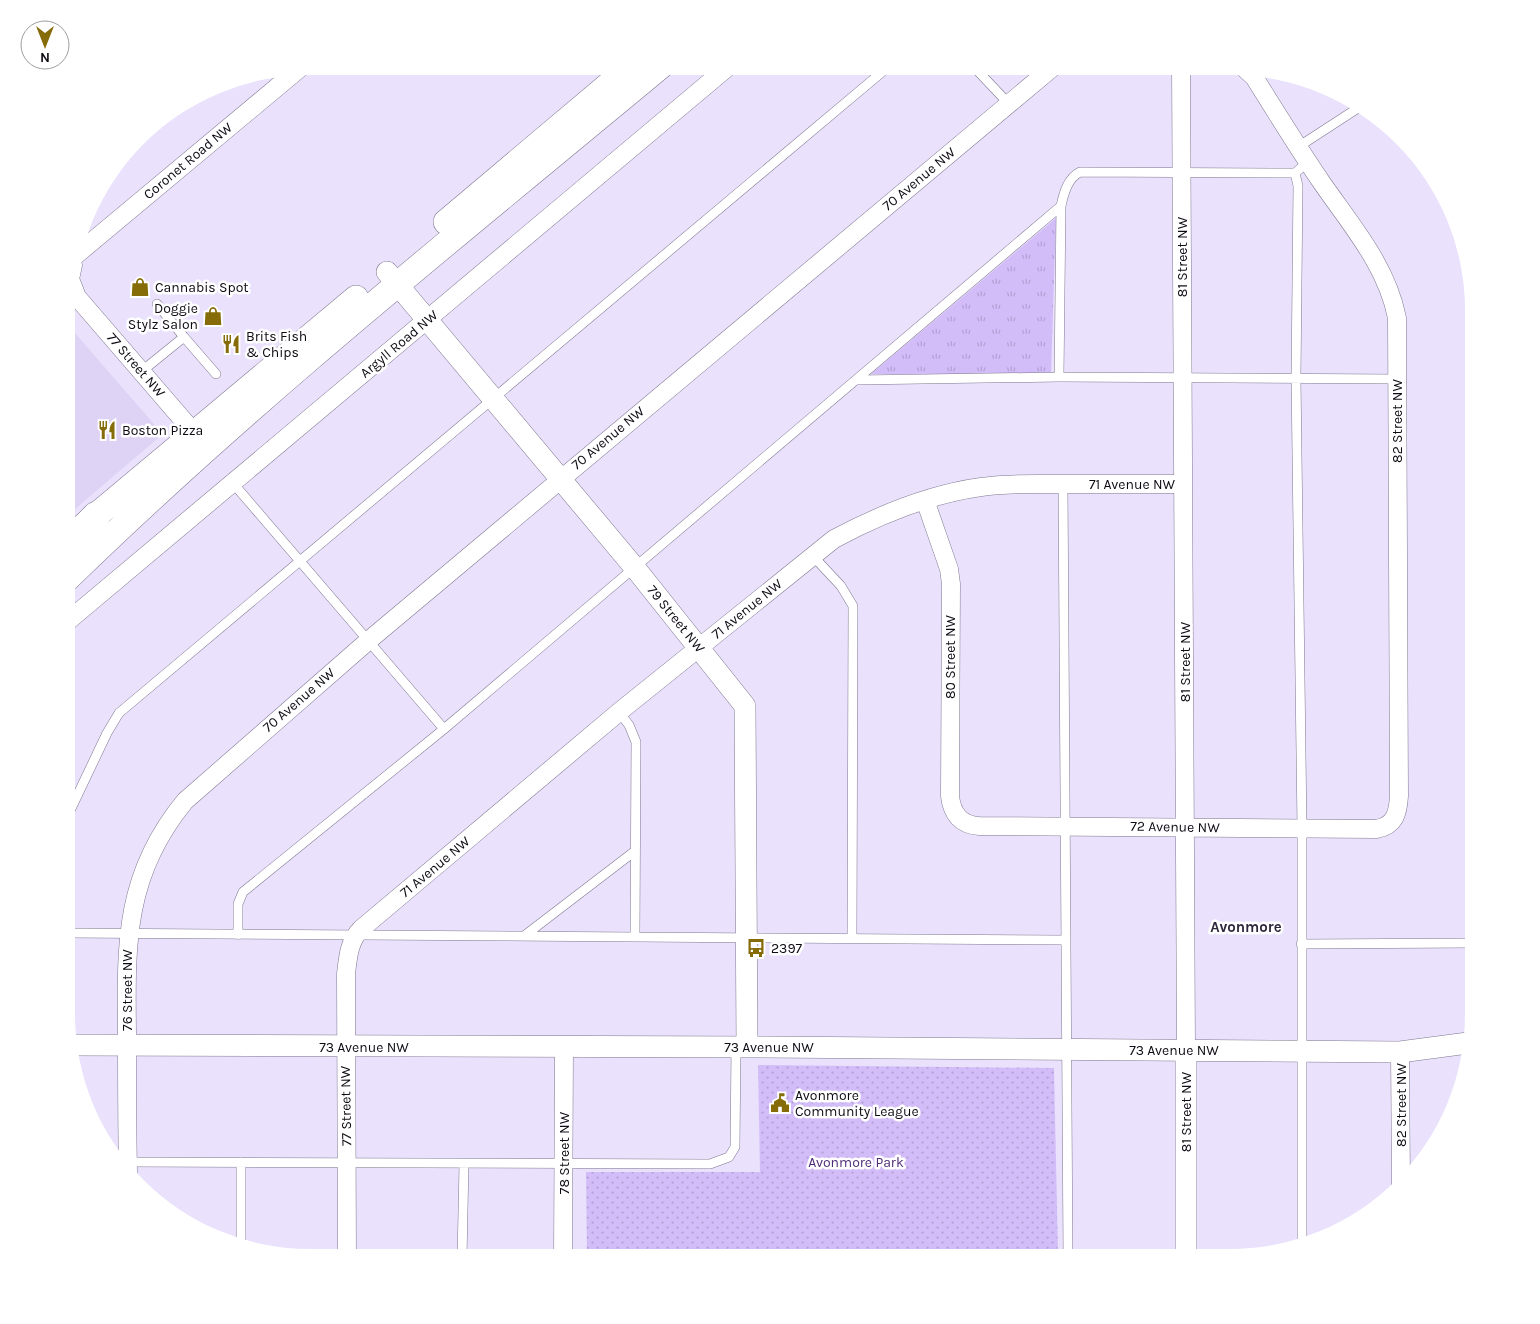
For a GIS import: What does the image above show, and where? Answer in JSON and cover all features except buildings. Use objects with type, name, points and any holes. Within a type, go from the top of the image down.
[{"type":"main road","points":[[75,533],[96,516],[201,441],[392,279],[622,75]]},
{"type":"main road","points":[[392,279],[649,75]]},
{"type":"main road","points":[[75,571],[201,441]]},
{"type":"main road","points":[[75,538],[96,516]]},
{"type":"street","name":"Argyll Road NW","points":[[75,615],[718,75]]},
{"type":"street","name":"70 Avenue NW","points":[[171,818],[204,782],[368,641],[1044,75]]},
{"type":"street","name":"81 Street NW","points":[[1181,75],[1186,828],[1186,1249]]},
{"type":"street","name":"Coronet Road NW","points":[[83,249],[290,76]]},
{"type":"street","name":"82 Street NW","points":[[1253,76],[1298,147],[1301,168],[1388,283],[1397,318],[1399,796],[1397,814],[1394,820]]},
{"type":"street","name":"79 Street NW","points":[[392,279],[561,478],[744,706],[748,937],[742,1047]]},
{"type":"street","name":"77 Street NW","points":[[76,293],[77,297],[201,441]]},
{"type":"street","name":"71 Avenue NW","points":[[357,933],[619,712],[812,554],[858,526],[925,500],[982,487],[1064,484],[1183,484]]},
{"type":"street","name":"80 Street NW","points":[[925,500],[949,569],[951,584],[950,796],[951,807],[956,816]]},
{"type":"street","name":"72 Avenue NW","points":[[956,816],[972,825],[1186,828],[1376,829],[1383,828],[1394,820]]},
{"type":"street","name":"76 Street NW","points":[[125,1158],[128,934],[143,871],[156,842],[171,818]]},
{"type":"street","name":"77 Street NW","points":[[347,1249],[346,974],[348,954],[357,933]]},
{"type":"street","name":"73 Avenue NW","points":[[77,1045],[564,1048],[742,1047],[1400,1052],[1463,1044]]},
{"type":"street","name":"78 Street NW","points":[[563,1249],[564,1048]]},
{"type":"street","name":"82 Street NW","points":[[1400,1052],[1401,1175]]},
{"type":"lane","points":[[75,800],[107,733],[119,713],[878,75]]},
{"type":"lane","points":[[982,75],[1009,104]]},
{"type":"lane","points":[[1298,147],[1354,110]]},
{"type":"lane","points":[[1059,377],[1061,206],[1067,186],[1074,176],[1080,172],[1181,173],[1301,168],[1298,186],[1296,378],[1302,828],[1302,1238]]},
{"type":"lane","points":[[238,935],[238,904],[243,892],[444,730],[1061,206]]},
{"type":"lane","points":[[157,304],[216,374]]},
{"type":"lane","points":[[142,371],[184,337]]},
{"type":"lane","points":[[858,380],[1059,377],[1397,379]]},
{"type":"lane","points":[[232,482],[444,730]]},
{"type":"lane","points":[[1064,484],[1064,940],[1068,1049],[1068,1249]]},
{"type":"lane","points":[[812,554],[841,586],[853,606],[852,938]]},
{"type":"lane","points":[[619,712],[629,725],[636,742],[635,937]]},
{"type":"lane","points":[[524,936],[635,851]]},
{"type":"lane","points":[[75,933],[238,935],[357,933],[1064,940]]},
{"type":"lane","points":[[1301,944],[1465,943]]},
{"type":"lane","points":[[130,1165],[241,1162],[710,1164],[728,1157],[733,1152],[736,1142],[742,1047]]},
{"type":"lane","points":[[241,1162],[241,1239]]},
{"type":"lane","points":[[462,1249],[464,1164]]},
{"type":"shaded area","points":[[75,333],[160,431],[157,439],[75,509]]},
{"type":"green space","points":[[1056,218],[1051,374],[871,374]]},
{"type":"green space","name":"Avonmore Park","points":[[758,1065],[1054,1068],[1058,1249],[587,1249],[586,1172],[760,1172]]},
{"type":"place","name":"Cannabis Spot","points":[[140,287]]},
{"type":"place","name":"Doggie Stylz Salon","points":[[213,316]]},
{"type":"place","name":"Brits Fish & Chips","points":[[231,344]]},
{"type":"place","name":"Boston Pizza","points":[[107,430]]},
{"type":"place","name":"2397","points":[[756,948]]},
{"type":"place","name":"Avonmore Community League","points":[[780,1103]]},
{"type":"district","name":"Avonmore","points":[[1246,927]]}]
